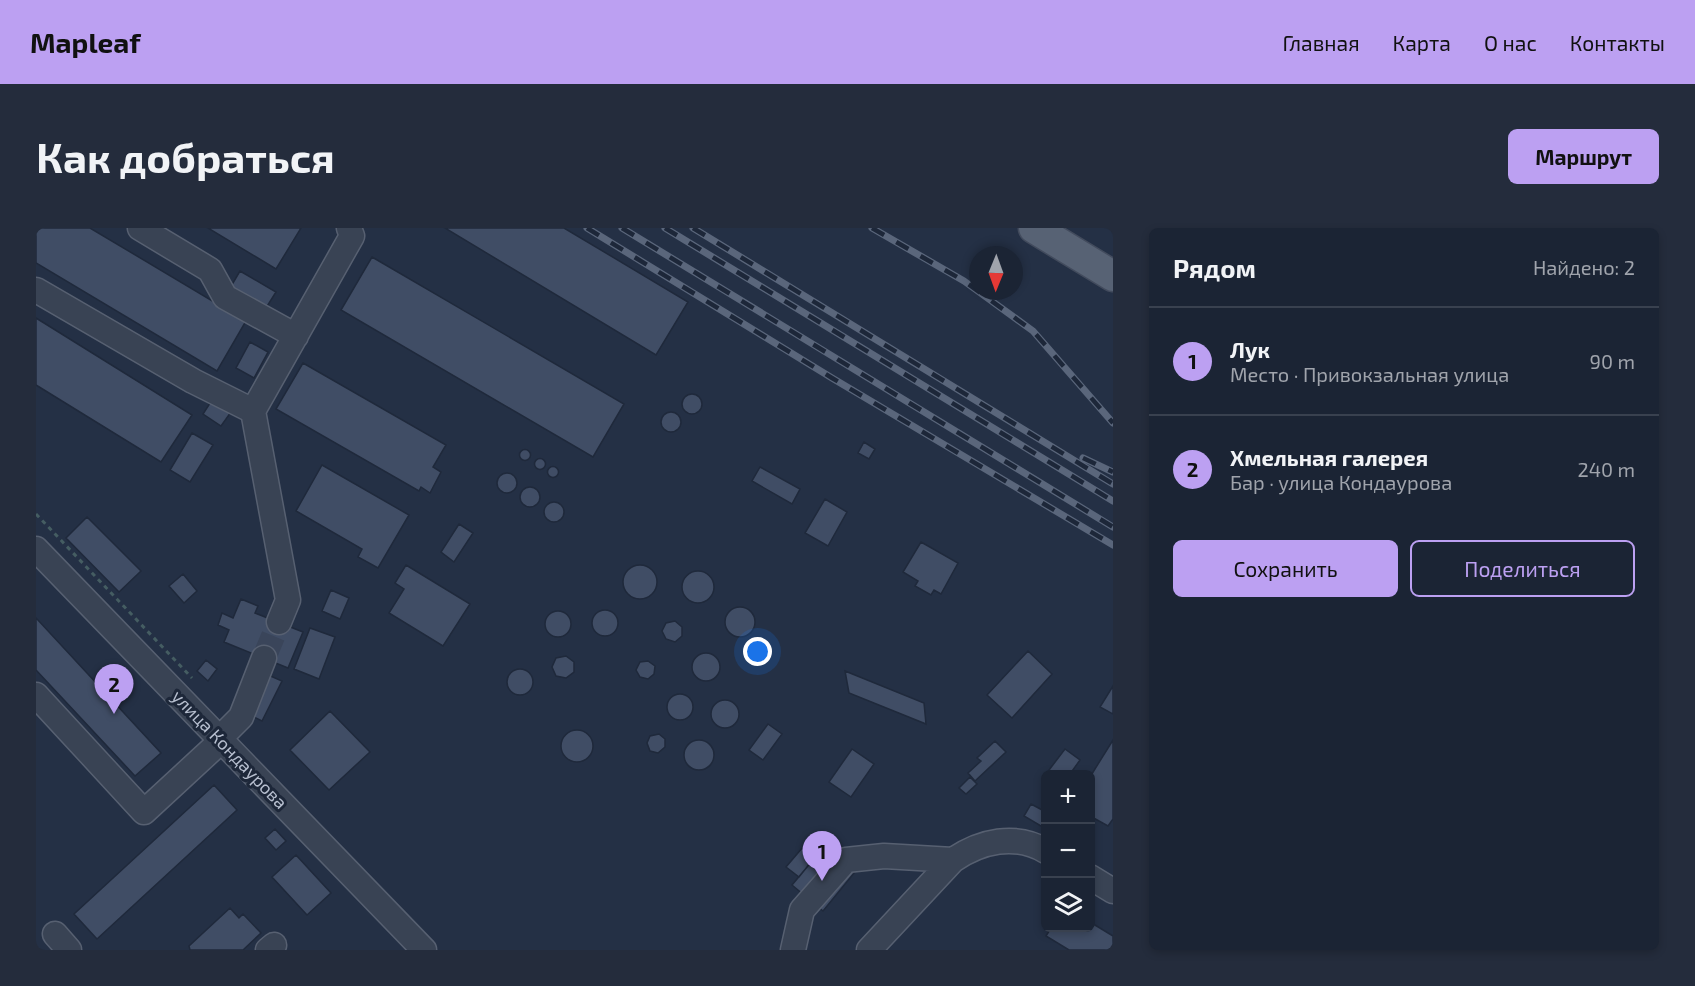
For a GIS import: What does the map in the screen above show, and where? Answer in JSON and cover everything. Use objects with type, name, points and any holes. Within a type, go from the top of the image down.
[{"type":"main road","points":[[1034,228],[1113,276]]},
{"type":"street","points":[[140,228],[210,270],[225,297],[296,336]]},
{"type":"street","points":[[279,622],[288,600],[253,411],[352,236],[349,228]]},
{"type":"street","points":[[36,290],[193,381],[253,411]]},
{"type":"street","name":"улица Кондаурова","points":[[41,563],[221,739],[424,950]]},
{"type":"street","points":[[36,695],[144,812],[221,739],[240,717],[264,658]]},
{"type":"street","points":[[869,950],[953,860],[968,850],[997,841],[1017,841],[1041,849]]},
{"type":"street","points":[[793,950],[802,910],[846,860],[884,856],[953,860]]},
{"type":"street","points":[[1095,881],[1113,891]]},
{"type":"path","points":[[36,514],[195,681]]},
{"type":"building","points":[[36,228],[90,228],[246,321],[217,371],[36,263]]},
{"type":"building","points":[[208,228],[301,228],[276,269]]},
{"type":"building","points":[[445,228],[564,228],[688,302],[656,355]]},
{"type":"building","points":[[372,257],[624,404],[593,457],[341,310]]},
{"type":"building","points":[[240,271],[276,292],[266,308],[230,288]]},
{"type":"building","points":[[36,318],[192,415],[161,462],[36,385]]},
{"type":"building","points":[[250,342],[268,352],[254,378],[236,368]]},
{"type":"building","points":[[303,363],[446,445],[433,467],[441,472],[430,493],[421,487],[419,491],[276,409]]},
{"type":"building","points":[[692,394],[699,397],[702,404],[699,411],[692,414],[685,411],[682,404],[685,397]]},
{"type":"building","points":[[212,400],[231,412],[221,426],[203,414]]},
{"type":"building","points":[[671,412],[678,415],[681,422],[678,429],[671,432],[664,429],[661,422],[664,415]]},
{"type":"building","points":[[192,433],[213,445],[190,482],[170,470]]},
{"type":"building","points":[[864,442],[875,449],[869,459],[858,453]]},
{"type":"building","points":[[525,449],[531,455],[525,461],[519,455]]},
{"type":"building","points":[[540,458],[546,464],[540,470],[534,464]]},
{"type":"building","points":[[322,465],[409,515],[378,568],[358,557],[362,549],[296,511]]},
{"type":"building","points":[[553,466],[559,472],[553,478],[547,472]]},
{"type":"building","points":[[760,467],[800,489],[792,504],[752,481]]},
{"type":"building","points":[[507,473],[514,476],[517,483],[514,490],[507,493],[500,490],[497,483],[500,476]]},
{"type":"building","points":[[530,487],[537,490],[540,497],[537,504],[530,507],[523,504],[520,497],[523,490]]},
{"type":"building","points":[[825,499],[847,512],[828,546],[805,533]]},
{"type":"building","points":[[554,502],[561,505],[564,512],[561,519],[554,522],[547,519],[544,512],[547,505]]},
{"type":"building","points":[[87,517],[141,571],[119,592],[66,538]]},
{"type":"building","points":[[459,524],[473,533],[454,562],[441,552]]},
{"type":"building","points":[[921,542],[958,563],[941,594],[934,590],[931,595],[915,586],[918,581],[903,572]]},
{"type":"building","points":[[406,565],[470,604],[443,646],[389,613],[404,589],[395,583]]},
{"type":"building","points":[[640,565],[652,570],[657,582],[652,594],[640,599],[628,594],[623,582],[628,570]]},
{"type":"building","points":[[698,571],[710,575],[714,587],[710,599],[698,603],[686,599],[682,587],[686,575]]},
{"type":"building","points":[[183,574],[197,591],[184,603],[169,586]]},
{"type":"building","points":[[331,590],[349,598],[340,619],[322,611]]},
{"type":"building","points":[[241,599],[258,606],[255,613],[303,632],[288,668],[224,642],[229,630],[218,625],[222,613],[233,618]]},
{"type":"building","points":[[740,607],[750,612],[755,622],[750,632],[740,637],[730,632],[725,622],[730,612]]},
{"type":"building","points":[[605,610],[614,614],[618,623],[614,632],[605,636],[596,632],[592,623],[596,614]]},
{"type":"building","points":[[558,611],[567,615],[571,624],[567,633],[558,637],[549,633],[545,624],[549,615]]},
{"type":"building","points":[[36,618],[161,753],[135,776],[36,670]]},
{"type":"building","points":[[675,621],[682,627],[682,636],[675,642],[666,639],[662,631],[666,623]]},
{"type":"building","points":[[310,628],[335,637],[319,679],[294,669]]},
{"type":"building","points":[[1028,651],[1052,674],[1012,718],[987,695]]},
{"type":"building","points":[[706,653],[716,657],[720,667],[716,677],[706,681],[696,677],[692,667],[696,657]]},
{"type":"building","points":[[566,656],[574,662],[574,672],[566,678],[556,676],[552,667],[556,658]]},
{"type":"building","points":[[206,660],[217,669],[208,681],[197,671]]},
{"type":"building","points":[[648,661],[655,666],[654,674],[648,679],[640,677],[636,670],[640,662]]},
{"type":"building","points":[[520,669],[529,673],[533,682],[529,691],[520,695],[511,691],[507,682],[511,673]]},
{"type":"building","points":[[845,671],[924,703],[926,724],[849,693]]},
{"type":"building","points":[[266,674],[282,681],[262,721],[246,713]]},
{"type":"building","points":[[1113,686],[1113,714],[1100,707]]},
{"type":"building","points":[[680,694],[690,697],[693,707],[690,717],[680,720],[670,717],[667,707],[670,697]]},
{"type":"building","points":[[725,700],[735,704],[739,714],[735,724],[725,728],[715,724],[711,714],[715,704]]},
{"type":"building","points":[[330,711],[370,752],[329,790],[290,750]]},
{"type":"building","points":[[768,724],[782,734],[763,760],[749,750]]},
{"type":"building","points":[[577,730],[588,735],[593,746],[588,757],[577,762],[566,757],[561,746],[566,735]]},
{"type":"building","points":[[659,734],[665,739],[665,747],[658,753],[650,751],[647,743],[650,736]]},
{"type":"building","points":[[699,740],[709,745],[714,755],[709,765],[699,770],[689,765],[684,755],[689,745]]},
{"type":"building","points":[[1113,740],[1113,819],[1108,826],[1095,819],[1094,770]]},
{"type":"building","points":[[995,741],[1006,752],[975,781],[968,773],[981,761],[977,758]]},
{"type":"building","points":[[852,749],[874,764],[851,797],[829,782]]},
{"type":"building","points":[[1065,749],[1080,760],[1073,770],[1049,770]]},
{"type":"building","points":[[970,777],[977,784],[966,794],[959,788]]},
{"type":"building","points":[[214,785],[237,810],[97,939],[74,914]]},
{"type":"building","points":[[1031,804],[1041,809],[1041,826],[1024,816]]},
{"type":"building","points":[[275,829],[286,841],[276,850],[265,838]]},
{"type":"building","points":[[803,847],[815,857],[799,877],[786,867]]},
{"type":"building","points":[[823,848],[854,873],[823,911],[792,885]]},
{"type":"building","points":[[296,855],[331,893],[307,915],[272,877]]},
{"type":"building","points":[[230,908],[239,918],[243,914],[261,933],[243,950],[190,950],[189,946]]},
{"type":"building","points":[[1095,925],[1113,936],[1113,950],[1069,950],[1046,936],[1048,932],[1095,932]]},
{"type":"tunnel","points":[[264,658],[279,622]]},
{"type":"railway","points":[[587,228],[832,378],[1113,545]]},
{"type":"railway","points":[[622,228],[1113,527]]},
{"type":"railway","points":[[665,228],[1113,501]]},
{"type":"railway","points":[[693,228],[1113,484]]},
{"type":"railway","points":[[872,228],[964,281],[1033,331],[1113,423]]},
{"type":"railway","points":[[1083,458],[1113,472]]},
{"type":"place","name":"Хмельная галерея","points":[[114,714]]},
{"type":"place","name":"Лук","points":[[822,881]]}]
